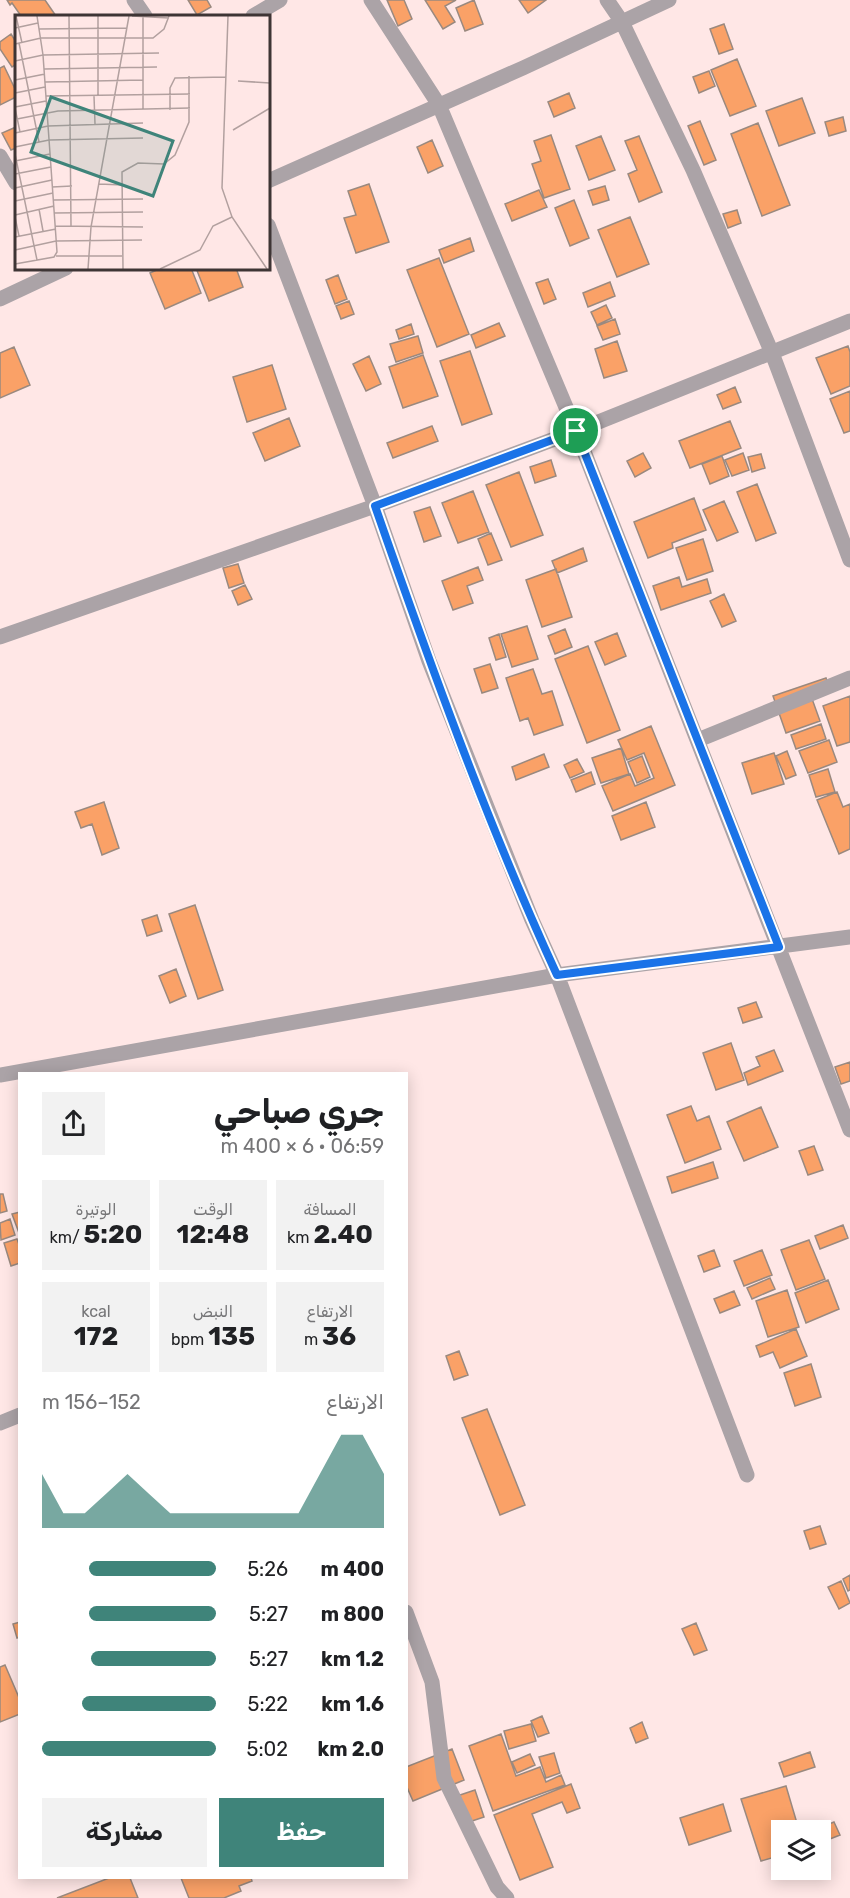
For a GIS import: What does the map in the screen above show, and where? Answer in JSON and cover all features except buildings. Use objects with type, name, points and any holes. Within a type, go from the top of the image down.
[{"type":"street","points":[[134,0],[144,15]]},
{"type":"street","points":[[255,15],[280,0]]},
{"type":"street","points":[[371,0],[439,105],[576,431],[850,1130]]},
{"type":"street","points":[[607,0],[622,22],[693,170],[772,353],[850,560]]},
{"type":"street","points":[[270,180],[669,0]]},
{"type":"street","points":[[0,156],[15,181]]},
{"type":"street","points":[[270,230],[375,506],[429,661],[532,920],[557,975],[747,1475]]},
{"type":"street","points":[[0,298],[62,270]]},
{"type":"street","points":[[0,638],[375,506],[576,431],[850,321]]},
{"type":"street","points":[[698,740],[850,678]]},
{"type":"street","points":[[0,1075],[557,975],[850,937]]},
{"type":"street","points":[[0,1423],[18,1416]]},
{"type":"street","points":[[408,1617],[432,1682],[444,1778],[497,1887],[507,1898]]},
{"type":"route","points":[[576,431],[779,947],[557,975],[532,920],[429,661],[375,506],[576,431]]}]
